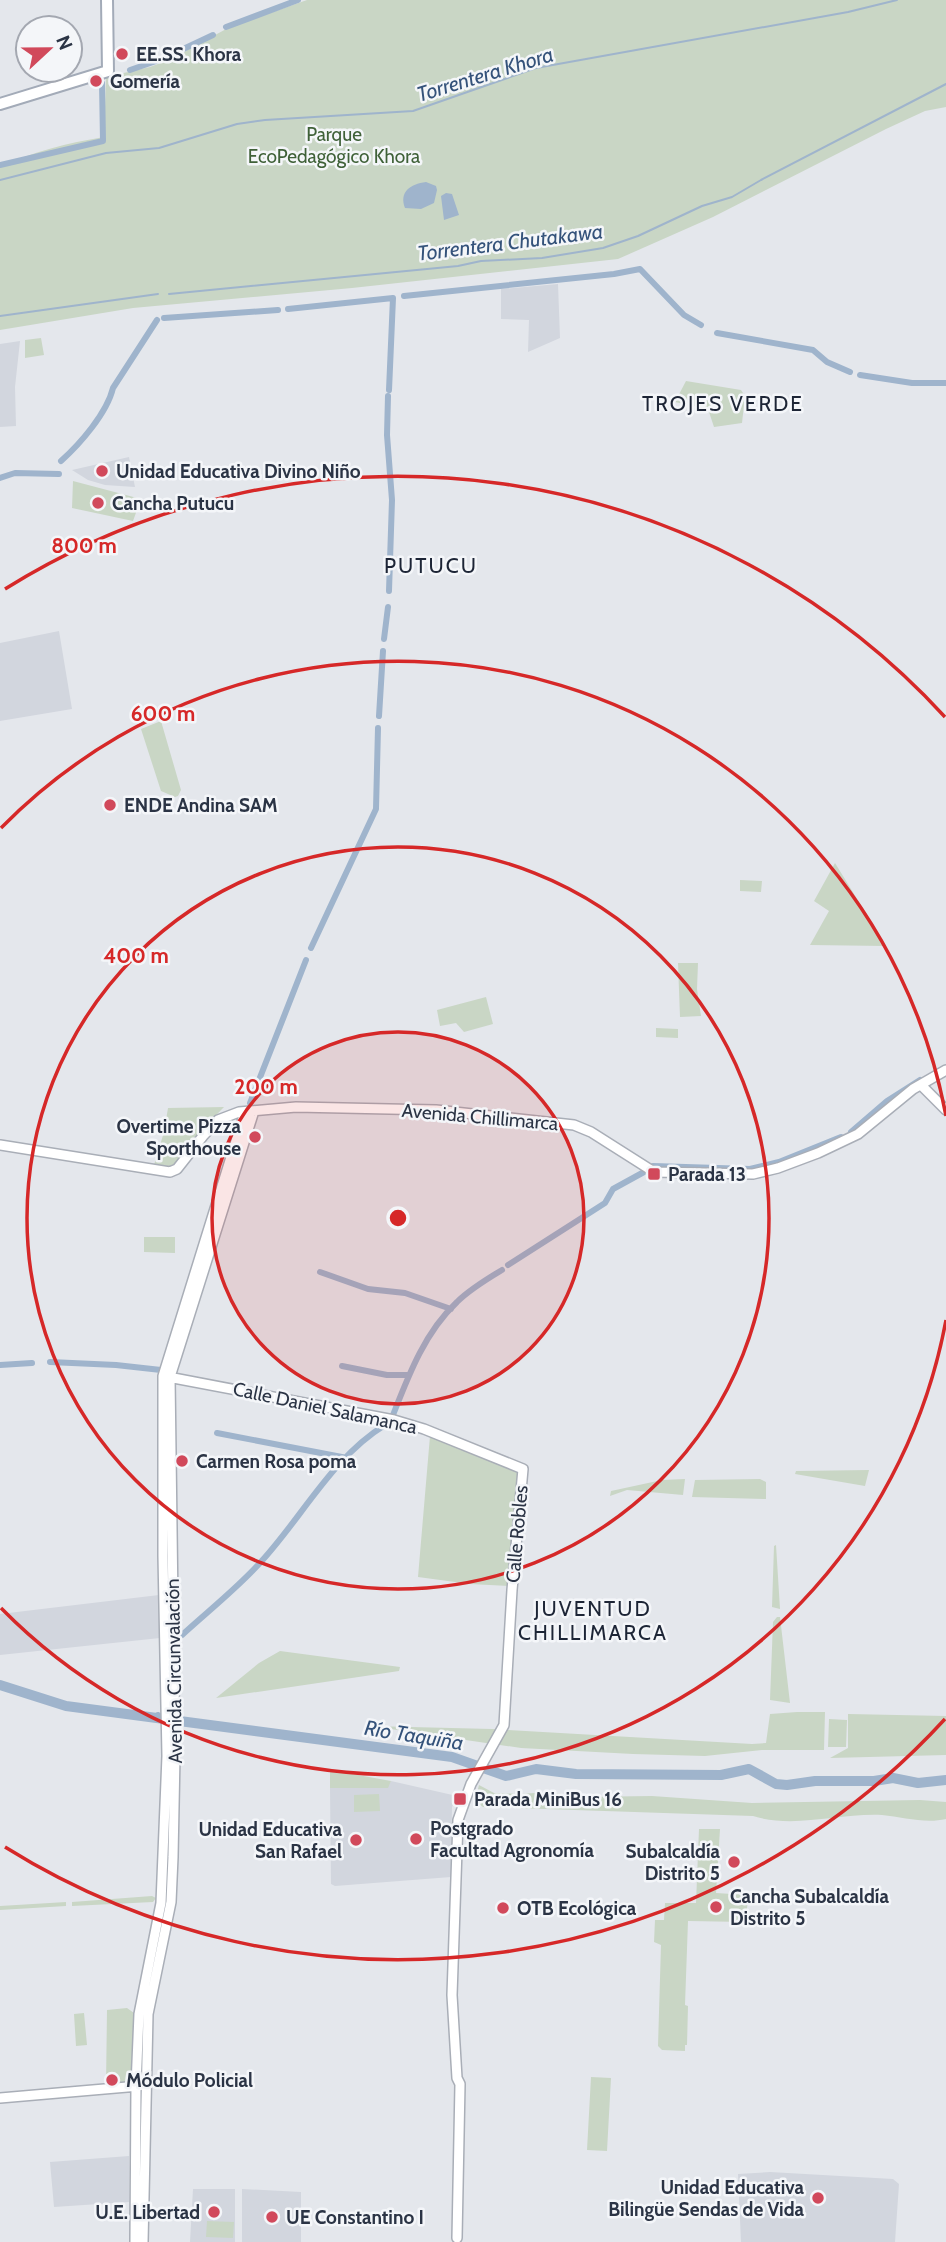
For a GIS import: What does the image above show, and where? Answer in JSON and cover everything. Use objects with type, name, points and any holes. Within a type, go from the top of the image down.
[{"type":"main road","points":[[0,104],[108,71],[107,0]]},
{"type":"street","name":"Avenida Chillimarca","points":[[0,1145],[170,1172],[177,1169],[218,1120],[231,1114],[296,1107],[436,1110],[574,1125],[591,1132],[654,1172],[753,1174],[818,1153],[858,1134],[886,1109],[946,1070]]},
{"type":"street","points":[[921,1085],[946,1110]]},
{"type":"street","name":"Avenida Circunvalación","points":[[135,2242],[140,2086],[148,2014],[172,1896],[170,1715],[163,1556],[166,1376],[249,1112]]},
{"type":"street","name":"Calle Daniel Salamanca","points":[[166,1376],[394,1420],[523,1469]]},
{"type":"street","name":"Calle Robles","points":[[457,2238],[460,2084],[457,2078],[452,1995],[458,1820],[471,1784],[505,1725],[512,1590],[523,1469]]},
{"type":"street","points":[[0,2098],[140,2086]]},
{"type":"street","name":"Avenida Circunvalación","points":[[140,2086],[143,2242]]},
{"type":"shaded area","points":[[558,284],[560,338],[528,352],[529,320],[501,319],[501,289]]},
{"type":"shaded area","points":[[20,341],[15,387],[16,426],[0,427],[0,344]]},
{"type":"shaded area","name":"Unidad Educativa Divino Niño","points":[[129,457],[135,487],[105,485],[88,480],[72,470]]},
{"type":"shaded area","points":[[59,631],[72,709],[0,721],[0,643]]},
{"type":"shaded area","points":[[159,1595],[160,1638],[0,1655],[0,1614]]},
{"type":"shaded area","points":[[391,1781],[457,1796],[452,1807],[451,1877],[335,1886],[331,1884],[330,1788],[387,1788]]},
{"type":"shaded area","points":[[129,2156],[129,2202],[54,2207],[50,2162]]},
{"type":"shaded area","name":"Unidad Educativa Bilingüe Sendas de Vida","points":[[770,2172],[893,2179],[899,2184],[895,2242],[741,2242],[738,2174]]},
{"type":"shaded area","name":"U.E. Libertad","points":[[193,2189],[235,2189],[235,2242],[190,2242]]},
{"type":"shaded area","name":"UE Constantino I","points":[[242,2189],[301,2192],[301,2242],[242,2242]]},
{"type":"green space","name":"Parque EcoPedagógico Khora","points":[[307,0],[946,0],[946,107],[925,111],[886,129],[713,217],[618,259],[352,288],[133,308],[0,330],[0,166],[51,148],[104,137],[106,77],[150,67],[171,59],[228,28]]},
{"type":"green space","points":[[41,338],[44,355],[25,358],[25,340]]},
{"type":"green space","points":[[686,381],[741,390],[745,396],[742,423],[714,427],[708,409],[675,402]]},
{"type":"green space","points":[[73,481],[141,499],[133,521],[72,508]]},
{"type":"green space","points":[[161,721],[181,790],[175,797],[161,791],[141,729]]},
{"type":"green space","points":[[835,863],[886,946],[810,945],[829,911],[814,901]]},
{"type":"green space","points":[[740,880],[762,881],[761,892],[740,891]]},
{"type":"green space","points":[[678,963],[698,963],[697,989],[701,1016],[680,1017]]},
{"type":"green space","points":[[486,997],[493,1024],[464,1032],[456,1023],[440,1026],[437,1010]]},
{"type":"green space","points":[[656,1028],[678,1029],[678,1038],[656,1037]]},
{"type":"green space","points":[[224,1107],[193,1139],[174,1166],[168,1168],[154,1165],[168,1108]]},
{"type":"green space","points":[[144,1237],[175,1237],[175,1253],[144,1252]]},
{"type":"green space","points":[[430,1436],[518,1471],[509,1586],[418,1577]]},
{"type":"green space","points":[[869,1470],[865,1486],[795,1474],[796,1471]]},
{"type":"green space","points":[[685,1479],[683,1495],[627,1490],[610,1496],[611,1491],[662,1480]]},
{"type":"green space","points":[[760,1479],[766,1482],[766,1499],[692,1497],[695,1480]]},
{"type":"green space","points":[[776,1545],[780,1609],[772,1607]]},
{"type":"green space","points":[[780,1617],[790,1703],[770,1700],[773,1622]]},
{"type":"green space","points":[[280,1651],[400,1667],[399,1671],[216,1698],[259,1663]]},
{"type":"green space","points":[[825,1712],[824,1750],[762,1750],[705,1756],[633,1754],[521,1748],[370,1726],[492,1729],[752,1744],[766,1743],[770,1714]]},
{"type":"green space","points":[[848,1714],[946,1716],[946,1755],[830,1758],[848,1748]]},
{"type":"green space","points":[[829,1719],[847,1720],[846,1747],[828,1747]]},
{"type":"green space","points":[[330,1770],[391,1781],[388,1788],[330,1788]]},
{"type":"green space","points":[[479,1785],[494,1793],[550,1792],[580,1797],[652,1796],[752,1803],[920,1800],[946,1802],[946,1819],[922,1820],[866,1815],[784,1821],[753,1816],[483,1807],[475,1801]]},
{"type":"green space","points":[[379,1794],[380,1811],[354,1812],[354,1795]]},
{"type":"green space","points":[[699,1829],[720,1829],[716,1893],[748,1895],[746,1922],[688,1921],[685,2005],[688,2006],[687,2045],[685,2051],[662,2050],[658,2046],[661,1945],[654,1942],[655,1920],[664,1920],[665,1903],[696,1903]]},
{"type":"green space","points":[[152,1896],[156,1898],[153,1902],[72,1906],[72,1902]]},
{"type":"green space","points":[[66,1902],[66,1906],[0,1910],[0,1906]]},
{"type":"green space","points":[[127,2008],[134,2013],[131,2079],[129,2082],[106,2086],[107,2010]]},
{"type":"green space","points":[[84,2013],[87,2045],[76,2046],[74,2014]]},
{"type":"green space","points":[[591,2077],[611,2078],[607,2151],[587,2150]]},
{"type":"green space","points":[[207,2221],[234,2222],[233,2238],[206,2237]]},
{"type":"water","points":[[426,182],[436,186],[434,203],[421,209],[405,208],[403,197],[407,190]]},
{"type":"water","points":[[452,194],[459,215],[444,220],[441,196]]},
{"type":"waterway","points":[[226,27],[298,0]]},
{"type":"waterway","name":"Torrentera Khora","points":[[0,180],[106,153],[159,148],[237,124],[413,111],[536,68],[848,12],[897,0]]},
{"type":"waterway","points":[[130,70],[162,59],[213,35]]},
{"type":"waterway","points":[[0,165],[103,141],[102,83]]},
{"type":"waterway","name":"Torrentera Chutakawa","points":[[169,294],[458,266],[481,261],[542,258],[603,248],[638,236],[702,206],[732,197],[946,84]]},
{"type":"waterway","points":[[404,296],[640,269],[684,315],[701,325]]},
{"type":"waterway","points":[[0,316],[158,294]]},
{"type":"waterway","points":[[288,309],[393,298],[389,390]]},
{"type":"waterway","points":[[164,318],[278,310]]},
{"type":"waterway","points":[[61,461],[99,418],[113,388],[157,320]]},
{"type":"waterway","points":[[717,333],[813,350],[827,362],[850,372]]},
{"type":"waterway","points":[[860,375],[912,383],[946,383]]},
{"type":"waterway","points":[[388,396],[387,435],[392,500],[389,591]]},
{"type":"waterway","points":[[0,478],[15,473],[59,474]]},
{"type":"waterway","points":[[384,639],[388,607]]},
{"type":"waterway","points":[[379,716],[383,651]]},
{"type":"waterway","points":[[311,948],[376,809],[378,728]]},
{"type":"waterway","points":[[250,1103],[306,960]]},
{"type":"waterway","points":[[851,1132],[887,1101],[920,1080]]},
{"type":"waterway","points":[[653,1166],[750,1169],[779,1162],[841,1137]]},
{"type":"waterway","points":[[508,1265],[605,1203],[613,1189],[644,1172]]},
{"type":"waterway","points":[[393,1415],[412,1369],[436,1327],[462,1297],[502,1270]]},
{"type":"waterway","points":[[320,1272],[368,1289],[405,1293],[451,1309]]},
{"type":"waterway","points":[[50,1362],[161,1370]]},
{"type":"waterway","points":[[0,1365],[32,1363]]},
{"type":"waterway","points":[[342,1366],[387,1375],[409,1375]]},
{"type":"waterway","points":[[182,1635],[249,1574],[273,1548],[332,1472],[366,1439],[385,1425]]},
{"type":"waterway","points":[[217,1433],[347,1458]]},
{"type":"waterway","name":"Río Taquiña","points":[[0,1685],[66,1706],[452,1757],[506,1776],[536,1769],[576,1774],[721,1775],[749,1769],[776,1784],[787,1785],[815,1781],[874,1781],[893,1778],[918,1783],[946,1780]]},
{"type":"waterway","name":"Río Taquiña","points":[[157,1719],[158,1715]]},
{"type":"place","name":"EE.SS. Khora","points":[[122,54]]},
{"type":"place","name":"Gomería","points":[[96,81]]},
{"type":"place","name":"Unidad Educativa Divino Niño","points":[[102,471]]},
{"type":"place","name":"Cancha Putucu","points":[[98,503]]},
{"type":"place","name":"ENDE Andina SAM","points":[[110,805]]},
{"type":"place","name":"Overtime Pizza Sporthouse","points":[[255,1137]]},
{"type":"place","name":"Parada 13","points":[[654,1174]]},
{"type":"place","name":"Carmen Rosa poma","points":[[182,1461]]},
{"type":"place","name":"Parada MiniBus 16","points":[[460,1799]]},
{"type":"place","name":"Postgrado Facultad Agronomía","points":[[416,1839]]},
{"type":"place","name":"Unidad Educativa San Rafael","points":[[356,1840]]},
{"type":"place","name":"Subalcaldía Distrito 5","points":[[734,1862]]},
{"type":"place","name":"Cancha Subalcaldía Distrito 5","points":[[716,1907]]},
{"type":"place","name":"OTB Ecológica","points":[[503,1908]]},
{"type":"place","name":"Módulo Policial","points":[[112,2080]]},
{"type":"place","name":"Unidad Educativa Bilingüe Sendas de Vida","points":[[818,2198]]},
{"type":"place","name":"U.E. Libertad","points":[[214,2212]]},
{"type":"place","name":"UE Constantino I","points":[[272,2217]]},
{"type":"district","name":"TROJES VERDE","points":[[723,403]]},
{"type":"district","name":"PUTUCU","points":[[431,565]]},
{"type":"district","name":"JUVENTUD CHILLIMARCA","points":[[593,1620]]}]
